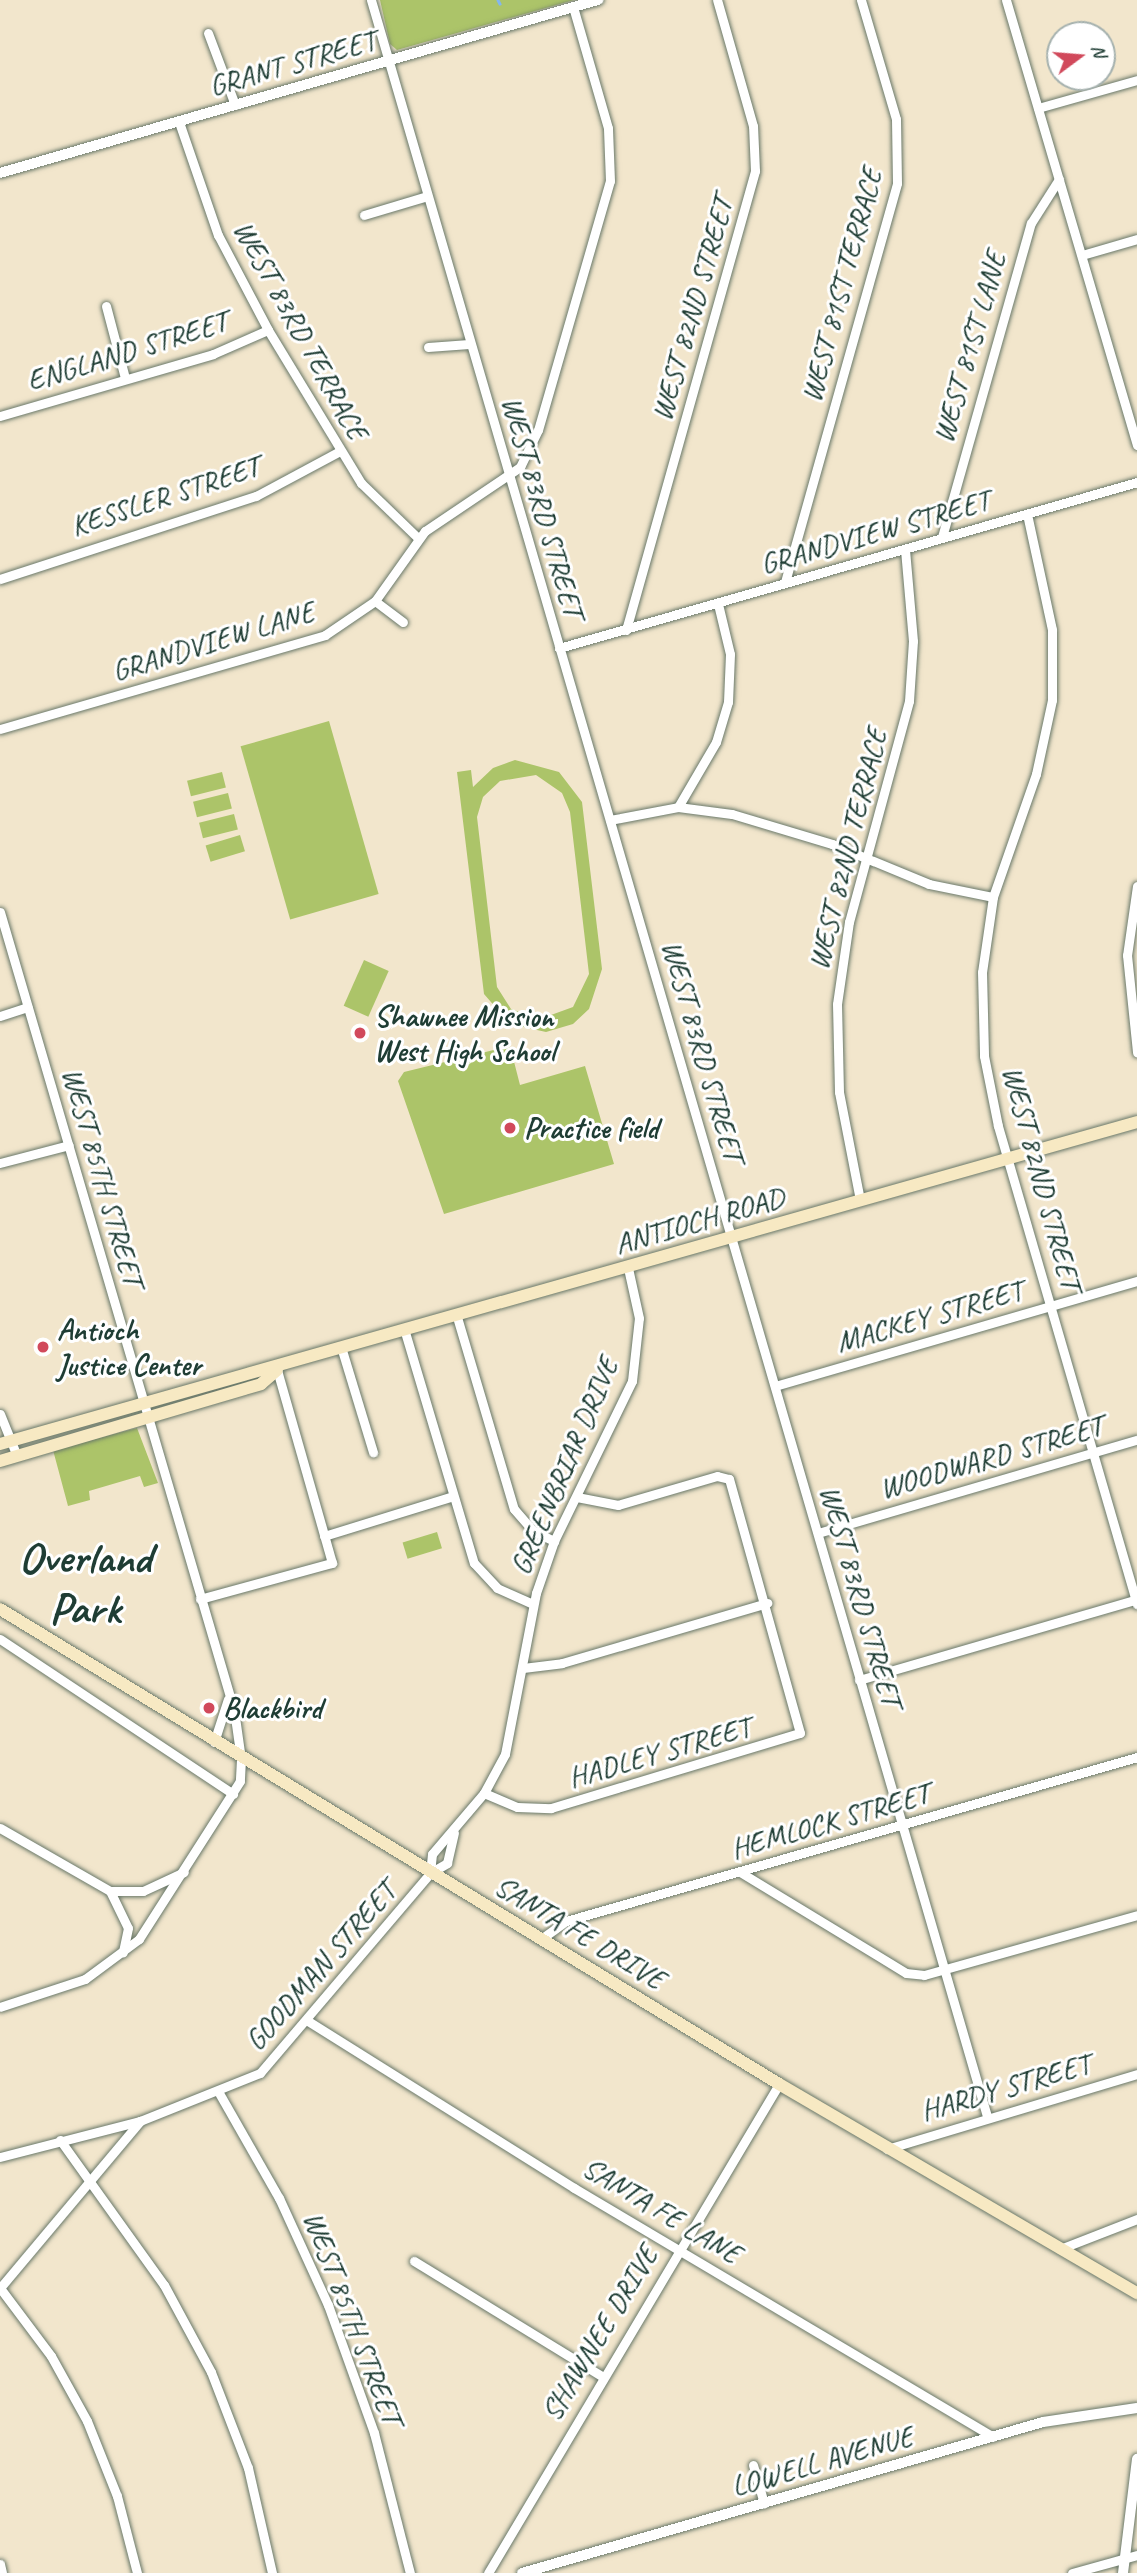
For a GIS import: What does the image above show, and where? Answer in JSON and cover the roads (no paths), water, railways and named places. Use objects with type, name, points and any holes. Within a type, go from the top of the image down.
[{"type":"main road","name":"ANTIOCH ROAD","points":[[6,1442],[143,1403],[277,1370],[1137,1122]]},
{"type":"main road","name":"ANTIOCH ROAD","points":[[0,1461],[261,1384],[277,1370]]},
{"type":"main road","name":"SANTA FE DRIVE","points":[[0,1609],[241,1759],[779,2084],[1137,2294]]},
{"type":"street","name":"WEST 83RD STREET","points":[[371,0],[424,197],[733,1238],[943,1972],[987,2116]]},
{"type":"street","name":"GRANT STREET","points":[[0,173],[598,0]]},
{"type":"street","name":"WEST 82ND STREET","points":[[626,630],[755,171],[753,126],[717,0]]},
{"type":"street","name":"WEST 81ST TERRACE","points":[[785,582],[897,183],[896,119],[861,0]]},
{"type":"street","points":[[1006,0],[1137,444]]},
{"type":"street","points":[[509,478],[537,430],[610,181],[608,128],[573,7]]},
{"type":"street","points":[[208,33],[235,105]]},
{"type":"street","points":[[1038,108],[1137,80]]},
{"type":"street","name":"WEST 83RD TERRACE","points":[[179,121],[218,235],[268,330],[340,451],[374,500],[418,538]]},
{"type":"street","name":"WEST 81ST LANE","points":[[942,537],[1031,223],[1059,179]]},
{"type":"street","points":[[364,215],[424,197]]},
{"type":"street","points":[[1082,255],[1137,239]]},
{"type":"street","points":[[106,306],[125,379]]},
{"type":"street","name":"ENGLAND STREET","points":[[0,416],[220,351],[268,330]]},
{"type":"street","points":[[428,347],[469,344]]},
{"type":"street","points":[[1126,404],[1137,402]]},
{"type":"street","name":"KESSLER STREET","points":[[0,579],[256,496],[340,451]]},
{"type":"street","name":"GRANDVIEW LANE","points":[[0,729],[309,641],[375,601],[418,538],[464,501],[509,478]]},
{"type":"street","name":"GRANDVIEW STREET","points":[[626,630],[1137,482]]},
{"type":"street","name":"WEST 82ND STREET","points":[[1027,514],[1052,630],[1052,700],[1036,774],[993,897],[982,972],[982,1030],[1008,1159],[1137,1600]]},
{"type":"street","name":"WEST 82ND TERRACE","points":[[860,1200],[844,1130],[836,1031],[841,960],[909,701],[913,641],[905,549]]},
{"type":"street","points":[[375,601],[403,622]]},
{"type":"street","points":[[678,807],[716,742],[728,702],[730,654],[718,604]]},
{"type":"street","points":[[559,648],[626,630]]},
{"type":"street","points":[[610,820],[678,807],[756,819],[866,858],[929,884],[993,897]]},
{"type":"street","points":[[1137,886],[1127,955],[1137,1052]]},
{"type":"street","name":"WEST 85TH STREET","points":[[0,912],[200,1599],[228,1699],[241,1759]]},
{"type":"street","points":[[0,1016],[28,1007]]},
{"type":"street","points":[[0,1163],[69,1145]]},
{"type":"street","name":"GREENBRIAR DRIVE","points":[[430,1873],[432,1854],[454,1833],[484,1793],[514,1728],[533,1604],[554,1541],[612,1429],[637,1360],[639,1318],[628,1268]]},
{"type":"street","name":"MACKEY STREET","points":[[775,1386],[1137,1282]]},
{"type":"street","points":[[457,1317],[514,1509],[533,1530],[554,1541]]},
{"type":"street","points":[[405,1332],[453,1496],[484,1577],[533,1604]]},
{"type":"street","points":[[342,1350],[373,1452]]},
{"type":"street","points":[[200,1599],[332,1563],[277,1370]]},
{"type":"street","points":[[0,1414],[6,1442],[17,1456]]},
{"type":"street","name":"WOODWARD STREET","points":[[818,1533],[1137,1440]]},
{"type":"street","points":[[523,1668],[562,1663],[767,1603],[729,1479],[717,1476],[618,1504],[577,1497]]},
{"type":"street","points":[[324,1536],[453,1496]]},
{"type":"street","points":[[859,1680],[1137,1600]]},
{"type":"street","name":"HADLEY STREET","points":[[484,1793],[517,1807],[551,1808],[790,1740],[802,1722],[767,1603]]},
{"type":"street","points":[[0,1639],[233,1794]]},
{"type":"street","points":[[214,1742],[228,1699]]},
{"type":"street","name":"HEMLOCK STREET","points":[[541,1939],[566,1921],[1137,1757]]},
{"type":"street","points":[[0,2007],[85,1979],[123,1954],[156,1919],[233,1794],[241,1759]]},
{"type":"street","points":[[0,1828],[110,1891],[143,1891],[185,1872]]},
{"type":"street","name":"GREENBRIAR DRIVE","points":[[430,1873],[447,1863],[454,1833]]},
{"type":"street","points":[[740,1872],[906,1973],[943,1972],[1137,1915]]},
{"type":"street","name":"GOODMAN STREET","points":[[0,2157],[140,2121],[219,2093],[271,2064],[430,1873]]},
{"type":"street","points":[[110,1891],[128,1928],[123,1954]]},
{"type":"street","name":"SANTA FE LANE","points":[[308,2021],[677,2249],[993,2437]]},
{"type":"street","name":"HARDY STREET","points":[[887,2149],[987,2116],[1137,2074]]},
{"type":"street","name":"SHAWNEE DRIVE","points":[[488,2573],[677,2249],[779,2084]]},
{"type":"street","name":"WEST 85TH STREET","points":[[219,2093],[279,2198],[328,2305],[373,2433],[410,2573]]},
{"type":"street","points":[[137,2573],[117,2496],[87,2421],[51,2356],[0,2288],[140,2121]]},
{"type":"street","points":[[60,2140],[164,2285],[211,2372],[248,2468],[272,2573]]},
{"type":"street","points":[[1060,2249],[1137,2219]]},
{"type":"street","points":[[414,2261],[602,2376]]},
{"type":"street","name":"LOWELL AVENUE","points":[[522,2573],[1077,2414],[1137,2408]]},
{"type":"street","points":[[1123,2573],[1137,2459]]},
{"type":"street","points":[[752,2465],[764,2503]]},
{"type":"street","points":[[1072,2573],[1137,2555]]},
{"type":"street","points":[[0,2564],[2,2573]]},
{"type":"waterway","points":[[498,0],[500,4]]},
{"type":"place","name":"Shawnee Mission West High School","points":[[360,1033]]},
{"type":"place","name":"Practice field","points":[[510,1128]]},
{"type":"place","name":"Antioch Justice Center","points":[[43,1347]]},
{"type":"place","name":"Blackbird","points":[[209,1708]]},
{"type":"district","name":"Overland Park","points":[[85,1584]]}]
